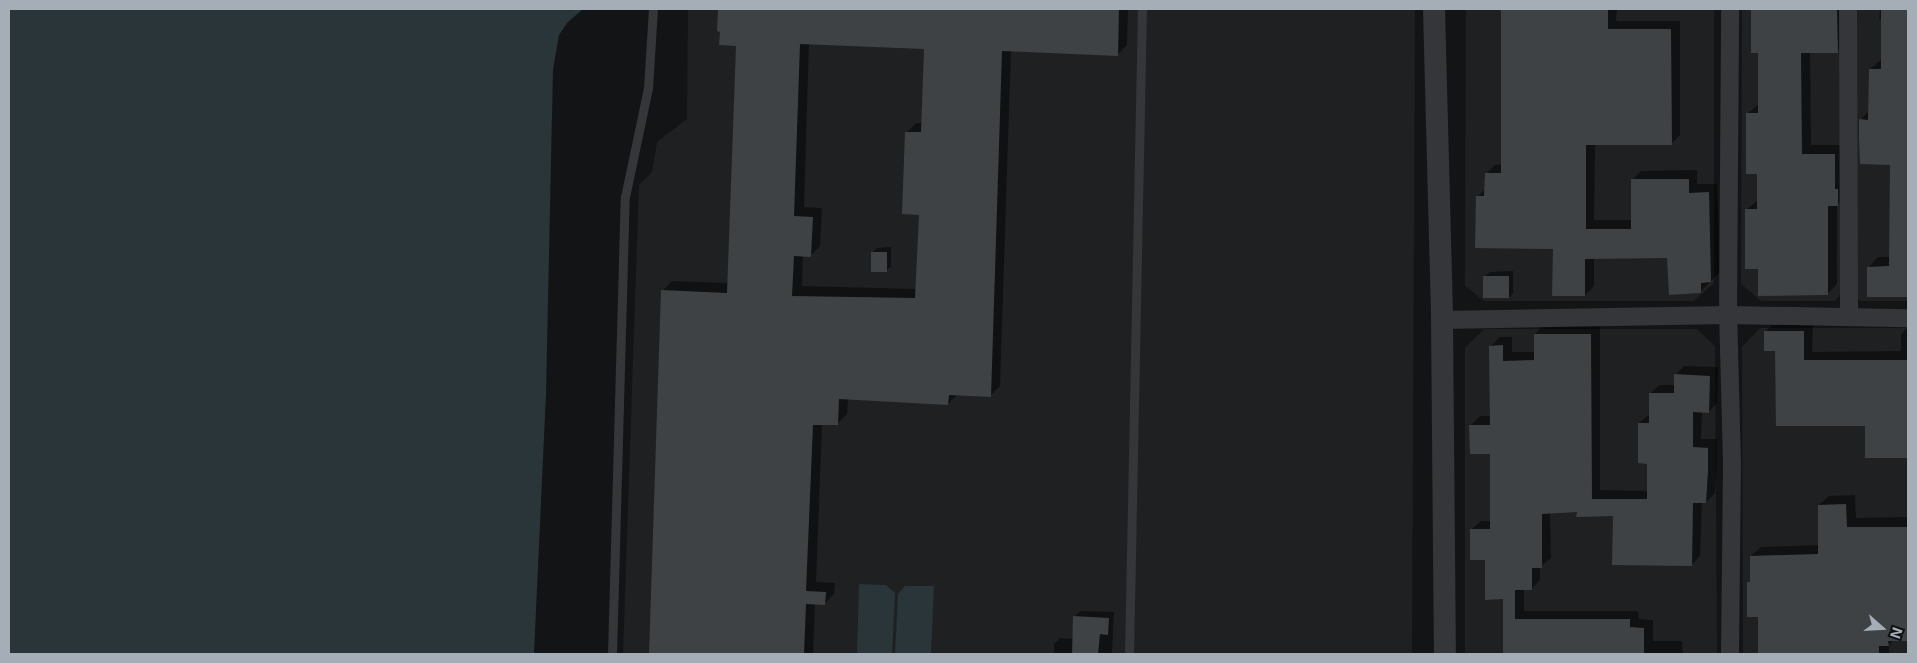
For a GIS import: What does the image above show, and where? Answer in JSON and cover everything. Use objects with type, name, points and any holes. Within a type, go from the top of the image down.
[{"type":"street","points":[[1434,9],[1442,320],[1445,654]]},
{"type":"street","points":[[1730,9],[1728,315],[1732,463],[1730,654]]},
{"type":"street","points":[[1848,9],[1849,317]]},
{"type":"street","points":[[1442,320],[1728,315],[1908,318]]},
{"type":"lane","points":[[612,654],[625,197],[648,88],[653,9]]},
{"type":"lane","points":[[1128,654],[1142,9]]},
{"type":"shaded area","points":[[9,9],[583,9],[567,23],[559,35],[553,70],[546,394],[534,654],[9,654]]},
{"type":"shaded area","points":[[688,9],[1415,9],[1412,654],[623,654],[639,185],[652,172],[657,142],[687,119]]},
{"type":"shaded area","points":[[1466,9],[1714,9],[1714,283],[1694,301],[1484,301],[1465,286]]},
{"type":"shaded area","points":[[1742,9],[1842,9],[1841,293],[1835,301],[1761,301],[1741,284]]},
{"type":"shaded area","points":[[1855,9],[1908,9],[1908,301],[1859,301],[1856,294]]},
{"type":"shaded area","points":[[1760,328],[1908,328],[1908,654],[1743,654],[1742,347]]},
{"type":"shaded area","points":[[1484,329],[1697,329],[1715,346],[1717,654],[1465,654],[1465,348]]},
{"type":"shaded area","points":[[859,584],[886,585],[895,593],[892,654],[857,654]]},
{"type":"shaded area","points":[[905,586],[934,586],[931,654],[895,654],[898,594]]},
{"type":"building","points":[[718,9],[1119,9],[1118,56],[1002,51],[991,397],[949,395],[948,405],[839,399],[838,425],[813,425],[806,591],[826,592],[825,605],[806,604],[804,654],[649,654],[661,290],[727,293],[736,46],[719,45],[720,32],[717,31]],"holes":[[[800,44],[924,49],[921,132],[905,132],[902,214],[919,215],[915,298],[792,296],[794,256],[811,257],[813,217],[794,216]]]},
{"type":"building","points":[[1501,9],[1608,9],[1608,29],[1671,29],[1672,145],[1586,145],[1586,229],[1631,229],[1631,179],[1689,179],[1689,193],[1709,192],[1711,282],[1701,283],[1701,293],[1669,295],[1667,258],[1585,259],[1585,296],[1552,296],[1553,249],[1475,248],[1476,196],[1484,196],[1485,173],[1501,173]]},
{"type":"building","points":[[1837,9],[1838,53],[1801,53],[1802,154],[1835,154],[1835,189],[1838,189],[1838,206],[1828,206],[1828,295],[1758,296],[1758,269],[1745,269],[1745,209],[1757,209],[1757,174],[1746,174],[1746,113],[1758,113],[1758,53],[1751,53],[1751,10]]},
{"type":"building","points":[[1881,9],[1908,9],[1908,297],[1867,297],[1867,267],[1889,266],[1890,165],[1860,164],[1859,138],[1859,119],[1868,120],[1869,69],[1881,69]]},
{"type":"building","points":[[871,252],[887,252],[887,272],[871,272]]},
{"type":"building","points":[[1483,276],[1509,276],[1509,298],[1483,298]]},
{"type":"building","points":[[1764,331],[1804,331],[1804,360],[1908,360],[1908,458],[1865,458],[1865,426],[1776,426],[1775,351],[1764,351]]},
{"type":"building","points":[[1534,334],[1591,334],[1592,499],[1647,499],[1647,464],[1638,463],[1638,423],[1649,423],[1649,393],[1674,393],[1674,374],[1710,376],[1709,413],[1693,412],[1693,447],[1708,448],[1708,471],[1706,503],[1693,503],[1692,566],[1612,565],[1613,516],[1576,517],[1577,512],[1542,514],[1542,568],[1532,568],[1532,590],[1515,590],[1515,619],[1630,619],[1630,627],[1644,628],[1644,654],[1503,654],[1503,599],[1485,600],[1485,560],[1470,560],[1470,529],[1490,529],[1490,454],[1470,454],[1469,425],[1490,425],[1489,346],[1503,345],[1503,361],[1534,360]]},
{"type":"building","points":[[1846,504],[1847,527],[1908,527],[1908,641],[1888,641],[1889,646],[1879,646],[1879,654],[1758,654],[1758,617],[1747,617],[1747,582],[1750,582],[1750,556],[1818,554],[1818,505]]},
{"type":"building","points":[[1073,616],[1109,618],[1108,635],[1100,634],[1098,654],[1072,654]]}]
